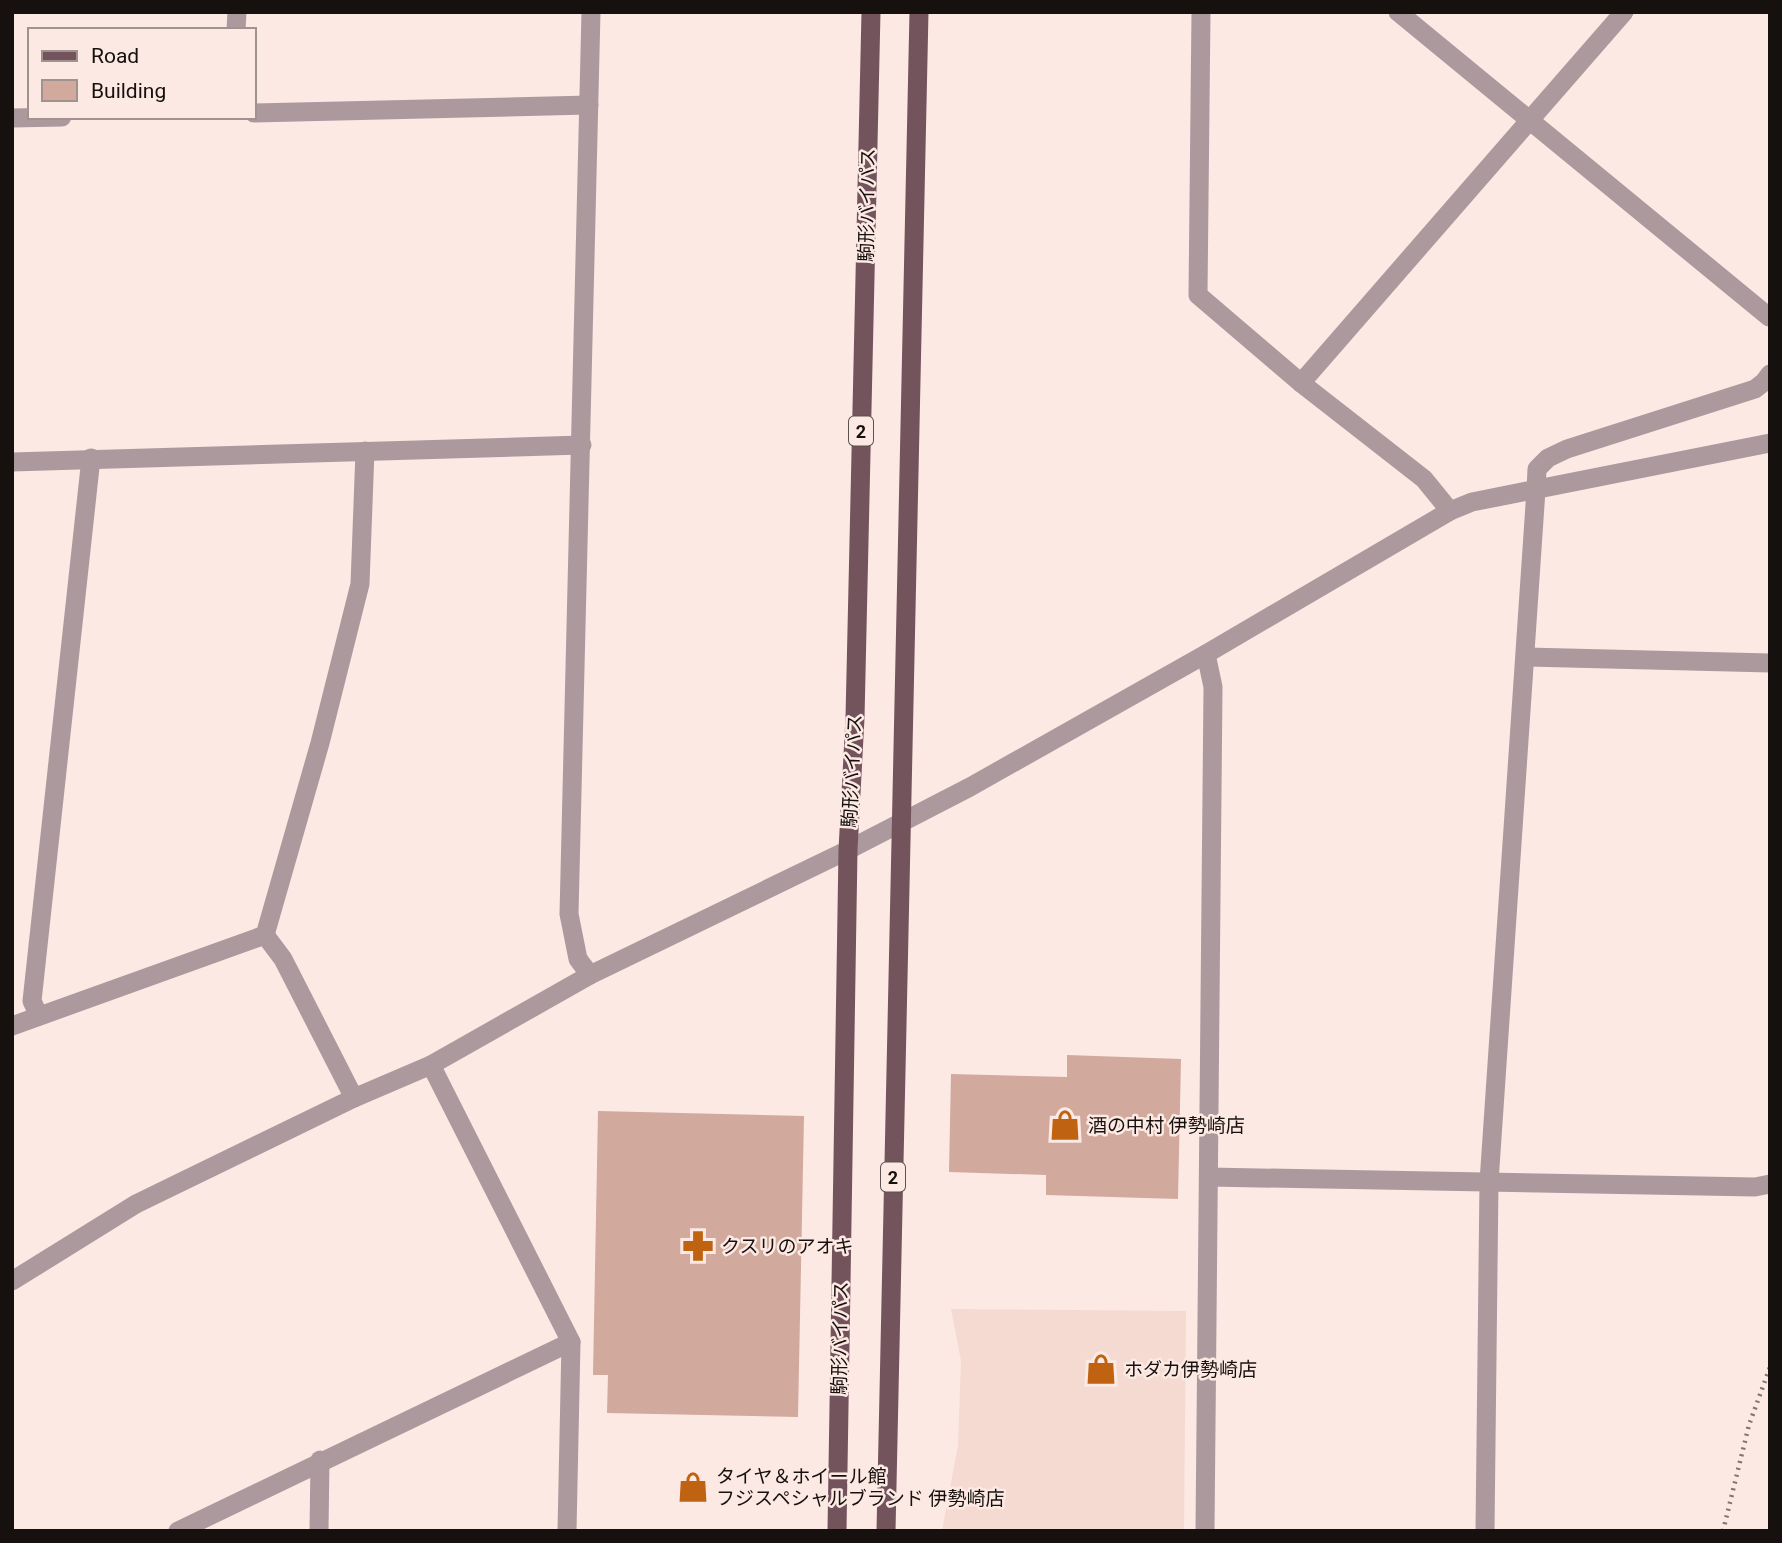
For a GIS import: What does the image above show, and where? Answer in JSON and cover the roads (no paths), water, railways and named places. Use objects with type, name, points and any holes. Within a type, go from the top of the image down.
[{"type":"main road","name":"駒形バイパス","points":[[837,1531],[848,850],[855,718],[871,12]]},
{"type":"main road","name":"2","points":[[886,1531],[919,12]]},
{"type":"street","points":[[590,975],[578,959],[569,914],[591,12]]},
{"type":"street","points":[[1201,12],[1198,295],[1301,383],[1424,479],[1450,512]]},
{"type":"street","points":[[1398,12],[1770,317]]},
{"type":"street","points":[[1301,383],[1624,12]]},
{"type":"street","points":[[256,114],[589,105]]},
{"type":"street","points":[[1485,1531],[1489,1182],[1527,657],[1537,469],[1548,458],[1567,449],[1755,389],[1770,374]]},
{"type":"street","points":[[12,1281],[136,1204],[354,1098],[431,1065],[590,975],[900,823],[1206,654],[1450,512],[1472,502],[1770,443]]},
{"type":"street","points":[[12,462],[582,445]]},
{"type":"street","points":[[265,934],[320,743],[360,584],[365,451]]},
{"type":"street","points":[[39,1016],[32,1001],[91,458]]},
{"type":"street","points":[[1205,1531],[1213,687],[1206,654]]},
{"type":"street","points":[[1527,657],[1770,663]]},
{"type":"street","points":[[12,1026],[265,934]]},
{"type":"street","points":[[265,934],[283,959],[354,1098]]},
{"type":"street","points":[[431,1065],[571,1342],[567,1531]]},
{"type":"street","points":[[1209,1177],[1755,1187],[1770,1184]]},
{"type":"street","points":[[178,1531],[320,1460],[571,1342]]},
{"type":"street","points":[[319,1531],[320,1460]]},
{"type":"place","name":"酒の中村 伊勢崎店","points":[[1065,1125]]},
{"type":"place","name":"クスリのアオキ","points":[[698,1246]]},
{"type":"place","name":"ホダカ伊勢崎店","points":[[1101,1369]]},
{"type":"place","name":"タイヤ＆ホイール館 フジスペシャルブランド 伊勢崎店","points":[[693,1487]]}]
